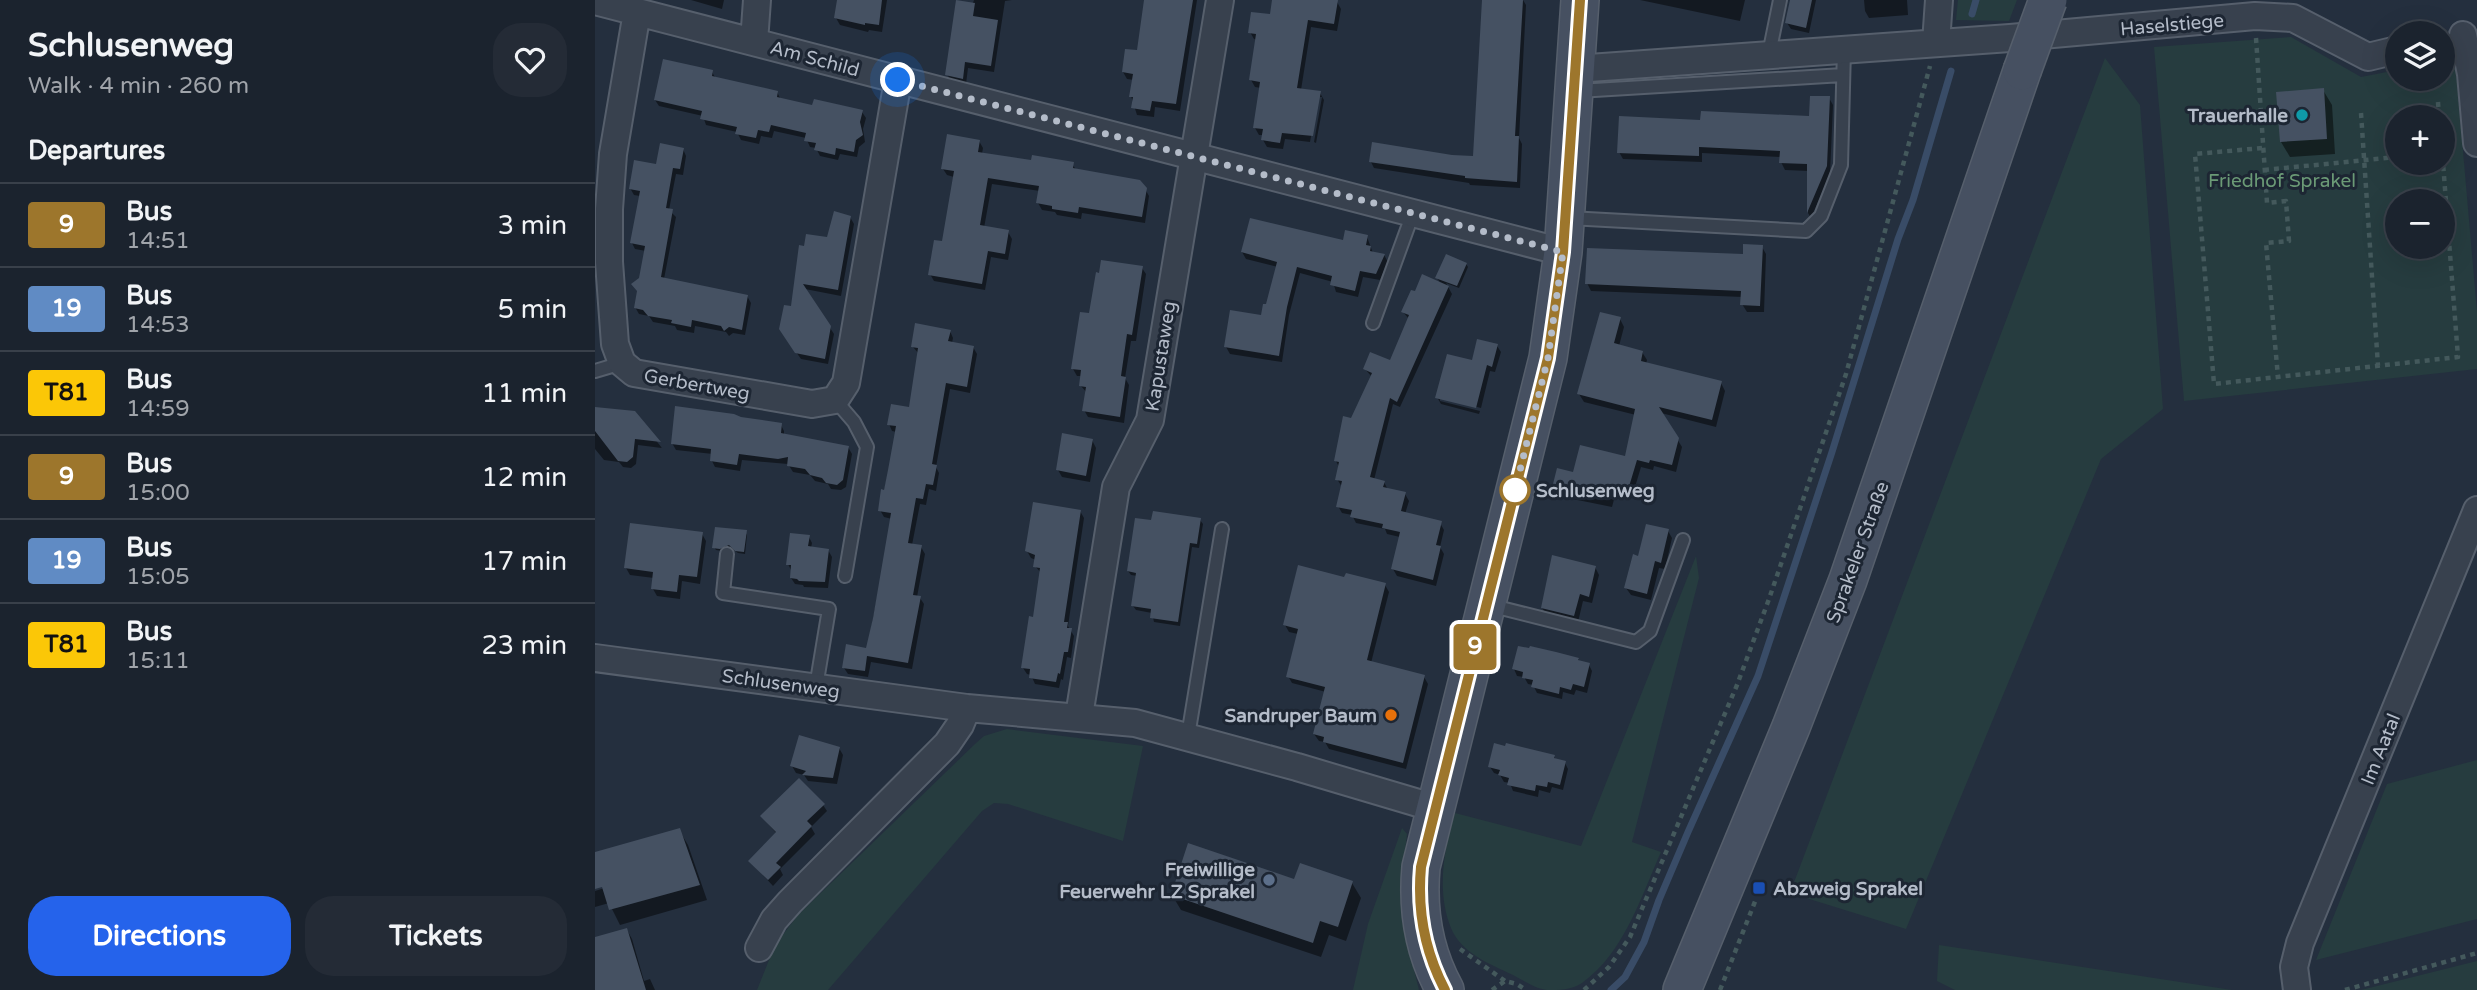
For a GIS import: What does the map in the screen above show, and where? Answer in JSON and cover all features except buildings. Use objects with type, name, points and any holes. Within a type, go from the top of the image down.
[{"type":"main road","points":[[1445,990],[1426,943],[1420,902],[1421,867],[1548,358],[1564,235],[1580,0]]},
{"type":"main road","name":"Sprakeler Straße","points":[[1669,990],[1688,974],[1848,580],[2048,0]]},
{"type":"street","points":[[754,42],[757,0]]},
{"type":"street","name":"Kapustaweg","points":[[1079,716],[1116,487],[1150,420],[1220,0]]},
{"type":"street","points":[[1936,43],[1939,0]]},
{"type":"street","name":"Am Schild","points":[[595,1],[1413,213],[1564,235]]},
{"type":"street","name":"Gerbertweg","points":[[637,12],[613,154],[608,209],[615,344],[622,363],[634,373],[813,404],[835,400]]},
{"type":"street","name":"Haselstiege","points":[[1575,80],[1769,54],[1844,62],[1936,43],[2255,16],[2293,18],[2368,57],[2385,53]]},
{"type":"street","points":[[2461,35],[2471,74],[2477,143]]},
{"type":"street","points":[[835,400],[846,383],[898,80]]},
{"type":"street","name":"Im Aatal","points":[[2297,990],[2294,967],[2300,943],[2477,510]]},
{"type":"street","name":"Schlusenweg","points":[[595,658],[967,708],[1079,716],[1150,726],[1435,808]]},
{"type":"street","points":[[759,948],[774,920],[790,902],[947,744],[960,725],[967,708]]},
{"type":"lane","points":[[1769,54],[1780,0]]},
{"type":"lane","points":[[1564,235],[1806,231],[1821,216],[1841,165],[1844,62],[1575,80]]},
{"type":"lane","points":[[1373,323],[1413,213]]},
{"type":"lane","points":[[595,371],[622,363]]},
{"type":"lane","points":[[835,400],[854,422],[867,447],[845,576]]},
{"type":"lane","points":[[1188,736],[1222,529]]},
{"type":"lane","points":[[1486,605],[1636,642],[1650,631],[1683,540]]},
{"type":"lane","points":[[727,554],[723,593],[829,609],[816,687]]},
{"type":"path","points":[[2256,39],[2267,202],[2286,201],[2289,240],[2266,243],[2278,377]]},
{"type":"path","points":[[1584,990],[1609,967],[1626,944],[1737,685],[1846,374],[1936,43]]},
{"type":"path","points":[[2361,113],[2378,366]]},
{"type":"path","points":[[2262,148],[2195,154],[2214,384],[2458,357],[2444,175]]},
{"type":"path","points":[[2264,170],[2385,159]]},
{"type":"path","points":[[1720,990],[1756,900]]},
{"type":"path","points":[[1454,944],[1505,981],[1526,990]]},
{"type":"path","points":[[2345,990],[2477,953]]},
{"type":"path","points":[[1492,990],[1505,981]]},
{"type":"green space","points":[[1958,0],[2017,0],[2009,21],[1956,20]]},
{"type":"green space","name":"Friedhof Sprakel","points":[[2291,37],[2361,77],[2385,72],[2385,91],[2455,91],[2455,59],[2477,312],[2477,369],[2184,401],[2154,47]]},
{"type":"green space","points":[[2105,58],[2140,105],[2163,409],[2101,459],[1906,929],[1790,893]]},
{"type":"green space","points":[[1696,556],[1699,578],[1632,842],[1661,852],[1630,923],[1597,971],[1574,987],[1556,990],[1538,988],[1477,957],[1462,944],[1451,928],[1444,900],[1443,870],[1455,813],[1581,846]]},
{"type":"green space","points":[[1007,729],[1143,746],[1123,841],[1008,804],[994,803],[982,811],[828,990],[757,990],[775,945],[798,915],[975,744],[984,736]]},
{"type":"green space","points":[[2477,760],[2477,919],[2316,960],[2387,784]]},
{"type":"green space","points":[[1402,828],[1407,834],[1401,888],[1402,921],[1419,990],[1353,990],[1368,924]]},
{"type":"green space","points":[[1939,945],[2232,990],[1955,990],[1937,981]]},
{"type":"green space","points":[[2477,961],[2477,990],[2361,990]]},
{"type":"waterway","points":[[1972,14],[1976,0]]},
{"type":"waterway","points":[[1611,990],[1625,977],[1644,942],[1688,832],[1758,676],[1832,452],[1898,239],[1913,200],[1951,71]]},
{"type":"bus line","name":"9","points":[[1445,990],[1433,965],[1424,934],[1419,889],[1421,867],[1548,358],[1563,252],[1580,0]]},
{"type":"place","name":"Trauerhalle","points":[[2302,115]]},
{"type":"place","name":"Schlusenweg","points":[[1515,490]]},
{"type":"place","name":"Sandruper Baum","points":[[1391,715]]},
{"type":"place","name":"Freiwillige Feuerwehr LZ Sprakel","points":[[1269,880]]},
{"type":"place","name":"Abzweig Sprakel","points":[[1759,888]]},
{"type":"route","points":[[898,80],[1563,252],[1548,358],[1515,490]]}]
